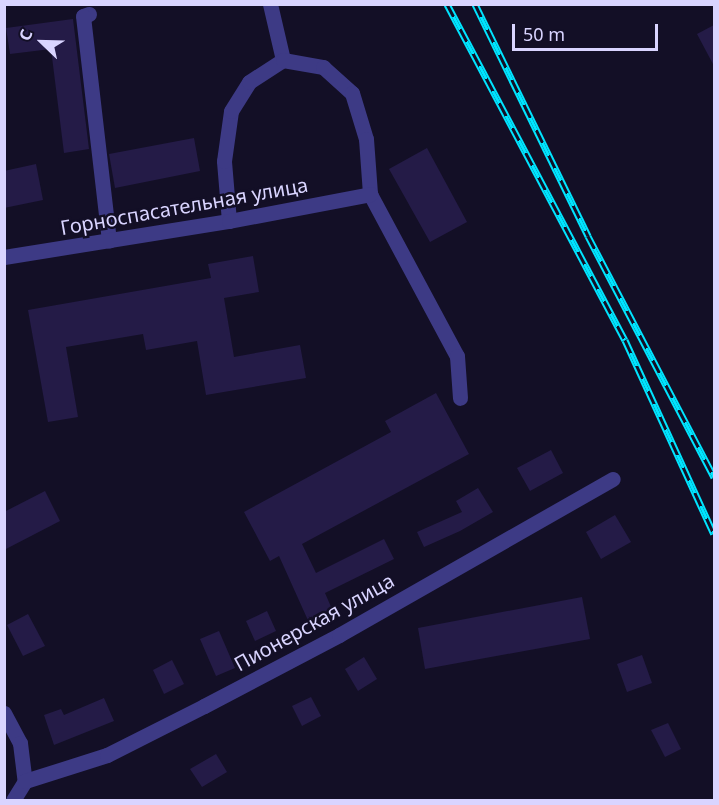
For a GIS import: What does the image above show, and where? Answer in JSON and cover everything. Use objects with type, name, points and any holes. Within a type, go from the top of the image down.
[{"type":"street","points":[[270,4],[283,60]]},
{"type":"street","points":[[89,14],[83,16],[109,240]]},
{"type":"street","points":[[230,221],[225,161],[231,111],[249,82],[283,60],[323,68],[352,93],[366,139],[370,194],[457,356],[460,398]]},
{"type":"street","name":"Горноспасательная улица","points":[[4,257],[230,221],[370,194]]},
{"type":"street","name":"Пионерская улица","points":[[25,781],[107,755],[194,711],[339,635],[613,479]]},
{"type":"street","points":[[4,713],[20,743],[25,781],[14,801]]},
{"type":"building","points":[[73,19],[89,149],[64,153],[51,49],[10,54],[6,28]]},
{"type":"building","points":[[714,25],[714,66],[697,34]]},
{"type":"building","points":[[194,138],[200,171],[115,188],[109,154]]},
{"type":"building","points":[[427,148],[467,222],[430,242],[389,169]]},
{"type":"building","points":[[36,164],[43,200],[4,208],[4,171]]},
{"type":"building","points":[[253,256],[259,292],[224,298],[234,357],[300,345],[306,378],[206,395],[197,341],[146,350],[143,334],[66,347],[78,417],[48,422],[28,310],[211,278],[208,264]]},
{"type":"building","points":[[436,393],[469,454],[302,544],[316,573],[384,539],[394,559],[325,593],[335,616],[311,627],[279,556],[270,561],[244,512],[391,432],[385,421]]},
{"type":"building","points":[[551,450],[563,473],[530,491],[517,468]]},
{"type":"building","points":[[478,488],[493,512],[460,531],[424,547],[417,532],[462,512],[456,501]]},
{"type":"building","points":[[45,491],[60,521],[4,550],[4,512]]},
{"type":"building","points":[[615,515],[631,542],[601,559],[586,532]]},
{"type":"building","points":[[582,597],[590,639],[425,669],[418,628]]},
{"type":"building","points":[[267,611],[276,631],[255,641],[246,621]]},
{"type":"building","points":[[28,614],[45,646],[23,656],[7,625]]},
{"type":"building","points":[[219,631],[235,668],[216,676],[200,639]]},
{"type":"building","points":[[642,655],[652,683],[627,692],[617,664]]},
{"type":"building","points":[[364,657],[377,679],[358,691],[345,669]]},
{"type":"building","points":[[172,660],[184,684],[164,694],[153,670]]},
{"type":"building","points":[[311,697],[321,716],[302,726],[292,706]]},
{"type":"building","points":[[104,698],[114,721],[54,745],[44,715],[61,709],[64,715]]},
{"type":"building","points":[[668,723],[681,749],[665,757],[651,730]]},
{"type":"building","points":[[216,754],[227,772],[202,787],[190,769]]},
{"type":"railway","points":[[447,4],[625,340],[714,534]]},
{"type":"railway","points":[[475,4],[588,236],[714,477]]}]
